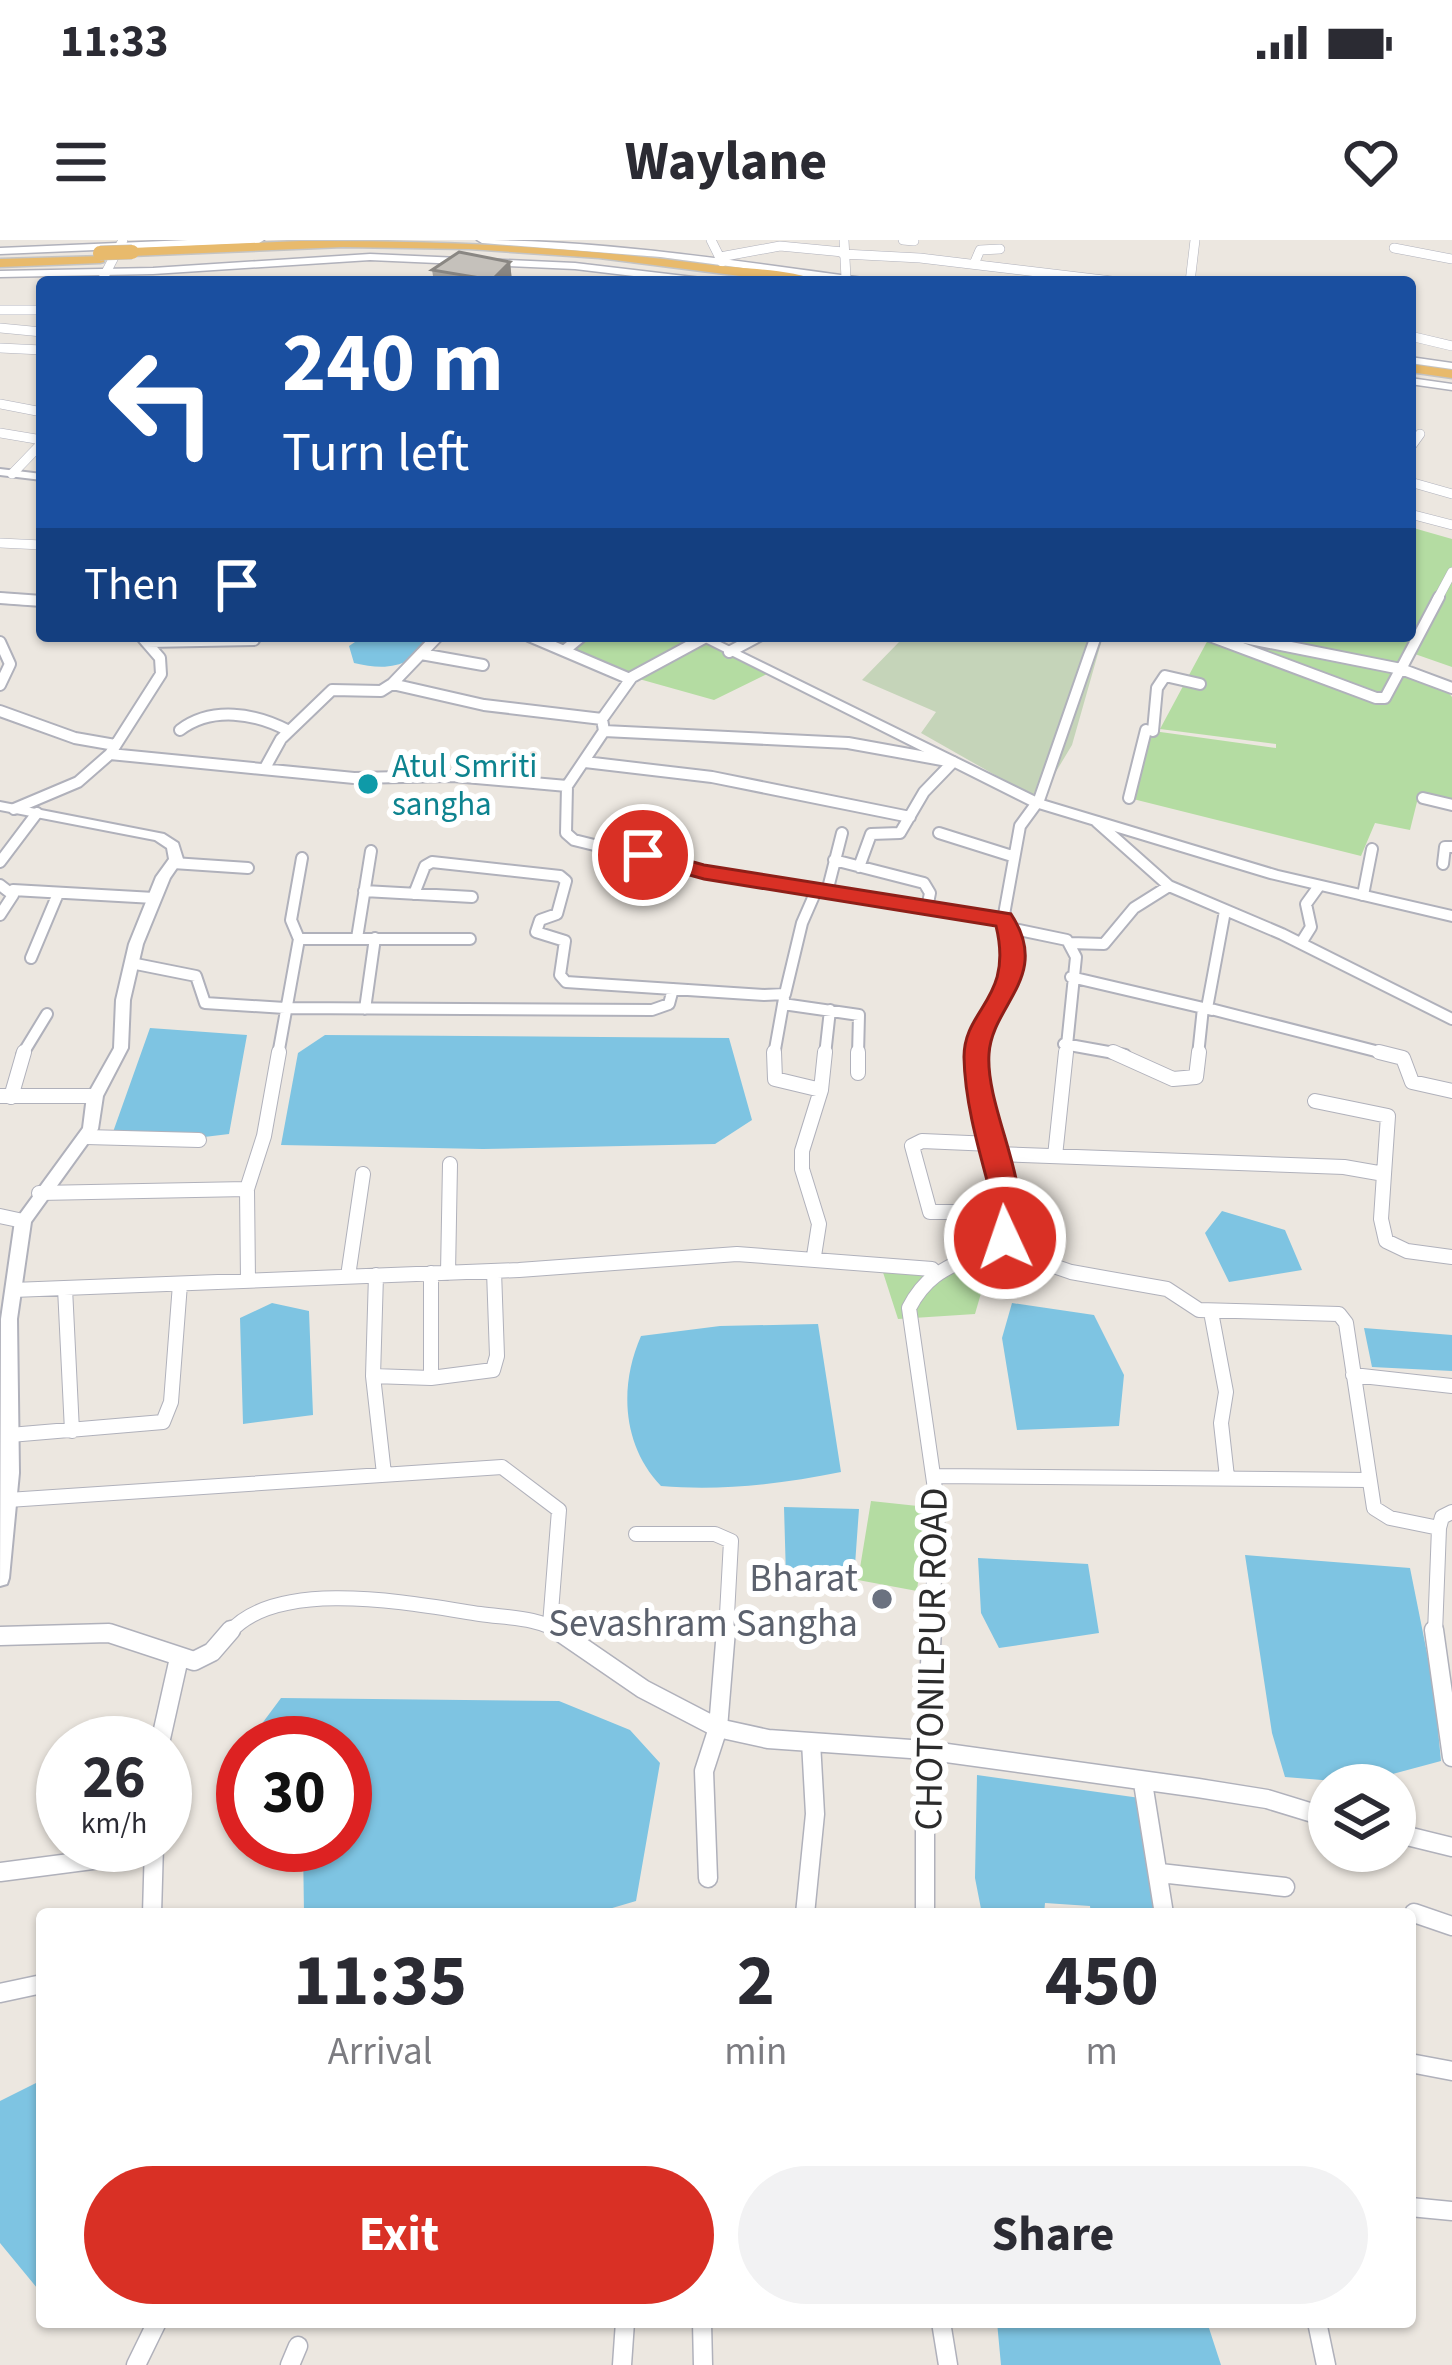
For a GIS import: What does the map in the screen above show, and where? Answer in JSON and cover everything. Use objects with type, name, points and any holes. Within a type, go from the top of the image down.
[{"type":"highway","points":[[0,257],[100,256],[127,249],[467,245],[617,256],[769,276]]},
{"type":"highway","points":[[127,249],[439,250],[581,259],[718,276]]},
{"type":"highway","points":[[1416,372],[1452,377]]},
{"type":"main road","points":[[0,257],[259,240]]},
{"type":"main road","points":[[482,240],[721,259],[833,276]]},
{"type":"main road","points":[[118,276],[370,257],[575,266],[659,276]]},
{"type":"main road","points":[[0,274],[70,276]]},
{"type":"street","points":[[711,240],[721,259],[780,246],[899,253],[1093,276]]},
{"type":"street","points":[[844,240],[846,276]]},
{"type":"street","points":[[903,240],[914,241]]},
{"type":"street","points":[[1191,276],[1195,240]]},
{"type":"street","points":[[1394,248],[1452,259]]},
{"type":"street","points":[[106,276],[127,249]]},
{"type":"street","points":[[974,264],[980,250],[1000,249]]},
{"type":"street","points":[[0,310],[36,310]]},
{"type":"street","points":[[0,328],[36,331]]},
{"type":"street","points":[[1416,337],[1452,346]]},
{"type":"street","points":[[0,348],[36,350]]},
{"type":"street","points":[[0,404],[36,411]]},
{"type":"street","points":[[0,433],[36,440]]},
{"type":"street","points":[[1416,440],[1420,434]]},
{"type":"street","points":[[6,473],[36,446]]},
{"type":"street","points":[[6,473],[36,476]]},
{"type":"street","points":[[1416,484],[1452,494]]},
{"type":"street","points":[[1416,516],[1452,526]]},
{"type":"street","points":[[0,543],[36,544]]},
{"type":"street","points":[[1416,640],[1452,572]]},
{"type":"street","points":[[0,598],[36,601]]},
{"type":"street","points":[[7,807],[78,782],[113,750],[161,674],[162,662],[146,642]]},
{"type":"street","points":[[265,768],[290,731],[332,690],[381,691],[432,642]]},
{"type":"street","points":[[544,642],[630,679]]},
{"type":"street","points":[[565,650],[575,642]]},
{"type":"street","points":[[693,642],[630,679],[567,786],[566,833],[574,840],[682,867],[1006,924],[1070,943],[1104,944],[1135,908],[1169,886]]},
{"type":"street","points":[[710,642],[1037,803],[1319,886],[1452,916]]},
{"type":"street","points":[[729,652],[747,642]]},
{"type":"street","points":[[992,1245],[1005,1238],[1011,1222],[976,1053],[1007,991],[1012,963],[1006,924],[1012,856],[1020,826],[1037,803],[1094,642]]},
{"type":"street","points":[[1225,642],[1322,681],[1383,699]]},
{"type":"street","points":[[1264,642],[1400,670],[1449,689]]},
{"type":"street","points":[[1376,716],[1415,642]]},
{"type":"street","points":[[0,685],[10,664],[2,648]]},
{"type":"street","points":[[421,654],[483,665]]},
{"type":"street","points":[[1130,798],[1157,688],[1165,676],[1200,684]]},
{"type":"street","points":[[392,684],[603,725],[848,743],[953,762]]},
{"type":"street","points":[[0,712],[113,750],[354,778],[453,776],[567,786]]},
{"type":"street","points":[[180,730],[194,719],[222,715],[258,719],[290,731]]},
{"type":"street","points":[[585,762],[712,777],[910,817]]},
{"type":"street","points":[[859,867],[871,835],[900,832],[926,789],[953,762]]},
{"type":"street","points":[[1423,798],[1452,805]]},
{"type":"street","points":[[0,1578],[8,1500],[9,1319],[22,1221],[86,1137],[95,1096],[121,1048],[131,963],[154,898],[173,863],[173,846],[160,837],[7,807]]},
{"type":"street","points":[[0,862],[37,813]]},
{"type":"street","points":[[1097,822],[1169,886],[1301,943],[1452,1018]]},
{"type":"street","points":[[821,1090],[785,1084],[773,1075],[802,923],[822,891],[842,833]]},
{"type":"street","points":[[939,833],[1012,856]]},
{"type":"street","points":[[1443,864],[1445,848],[1452,847]]},
{"type":"street","points":[[1363,895],[1372,849]]},
{"type":"street","points":[[357,938],[371,851]]},
{"type":"street","points":[[248,1280],[247,1189],[264,1136],[299,939],[291,920],[302,858]]},
{"type":"street","points":[[834,860],[924,883],[930,892],[927,908]]},
{"type":"street","points":[[414,894],[425,866],[432,862],[560,876],[566,881],[557,914],[540,920],[536,932],[566,940],[561,979],[574,984],[784,999],[854,1013],[860,1018],[858,1073]]},
{"type":"street","points":[[173,863],[248,868]]},
{"type":"street","points":[[1301,943],[1311,927],[1306,904],[1319,886]]},
{"type":"street","points":[[0,915],[6,888],[57,896],[154,898]]},
{"type":"street","points":[[364,891],[472,897]]},
{"type":"street","points":[[32,958],[57,896]]},
{"type":"street","points":[[1064,1044],[1144,1062],[1159,1076],[1190,1081],[1196,1077],[1208,1009],[1204,1003],[1225,910]]},
{"type":"street","points":[[365,1009],[375,938]]},
{"type":"street","points":[[299,939],[470,939]]},
{"type":"street","points":[[1055,1156],[1076,957],[1070,943]]},
{"type":"street","points":[[131,963],[196,976],[205,1003],[285,1008],[652,1010],[670,1004],[673,989]]},
{"type":"street","points":[[1071,977],[1403,1058],[1412,1082],[1452,1091]]},
{"type":"street","points":[[814,1256],[819,1224],[802,1169],[802,1151],[821,1090],[830,1010]]},
{"type":"street","points":[[47,1014],[5,1096],[95,1096]]},
{"type":"street","points":[[1315,1101],[1388,1116],[1391,1126],[1378,1232],[1383,1243],[1397,1250],[1452,1257]]},
{"type":"street","points":[[86,1137],[199,1140]]},
{"type":"street","points":[[1009,1212],[930,1212],[912,1146],[922,1141],[1055,1156],[1344,1167],[1384,1174]]},
{"type":"street","points":[[431,1378],[450,1163]]},
{"type":"street","points":[[348,1276],[363,1174]]},
{"type":"street","points":[[39,1193],[247,1189]]},
{"type":"street","points":[[0,1216],[22,1221]]},
{"type":"street","points":[[13,1290],[494,1271],[737,1254],[814,1256],[932,1269],[994,1248],[992,1245]]},
{"type":"street","points":[[992,1245],[1070,1273],[1167,1289],[1188,1307],[1211,1312],[1339,1313],[1346,1323],[1373,1508],[1380,1514],[1439,1528]]},
{"type":"street","name":"CHOTONILPUR ROAD","points":[[926,1908],[926,1750],[937,1476],[910,1343],[909,1308],[917,1284],[932,1269]]},
{"type":"street","points":[[373,1376],[484,1374],[496,1365],[494,1271]]},
{"type":"street","points":[[376,1275],[373,1376],[384,1474]]},
{"type":"street","points":[[6,1441],[163,1422],[171,1402],[180,1284]]},
{"type":"street","points":[[64,1288],[73,1431]]},
{"type":"street","points":[[1211,1312],[1225,1378],[1221,1423],[1227,1477]]},
{"type":"street","points":[[1353,1375],[1452,1386]]},
{"type":"street","points":[[8,1500],[502,1467],[554,1502],[560,1524],[550,1624]]},
{"type":"street","points":[[937,1476],[1368,1480]]},
{"type":"street","points":[[1452,1512],[1442,1517],[1439,1528],[1432,1596],[1445,1652],[1452,1757]]},
{"type":"street","points":[[636,1534],[716,1534],[730,1541],[718,1728],[704,1771],[708,1878]]},
{"type":"street","points":[[0,1636],[66,1630],[109,1634],[179,1658],[206,1658],[230,1627],[252,1612],[292,1601],[342,1600],[550,1624],[629,1681],[718,1728],[811,1742],[926,1750],[1267,1799],[1308,1812]]},
{"type":"street","points":[[166,1716],[179,1658]]},
{"type":"street","points":[[806,1908],[815,1830],[811,1742]]},
{"type":"street","points":[[1143,1783],[1163,1908]]},
{"type":"street","points":[[1416,1838],[1452,1846]]},
{"type":"street","points":[[0,1872],[36,1867]]},
{"type":"street","points":[[152,1908],[153,1872]]},
{"type":"street","points":[[1160,1873],[1285,1887]]},
{"type":"street","points":[[1416,1914],[1452,1926]]},
{"type":"street","points":[[0,1994],[36,1985]]},
{"type":"street","points":[[1416,2063],[1452,2071]]},
{"type":"street","points":[[1416,2208],[1452,2211]]},
{"type":"street","points":[[136,2365],[155,2328]]},
{"type":"street","points":[[622,2365],[625,2328]]},
{"type":"street","points":[[702,2328],[703,2365]]},
{"type":"street","points":[[942,2328],[948,2365]]},
{"type":"street","points":[[1318,2328],[1326,2365]]},
{"type":"green space","points":[[1416,529],[1452,539],[1452,667],[1412,653],[1397,668],[1268,642],[1416,642]]},
{"type":"green space","points":[[546,642],[711,642],[771,672],[714,700],[632,677]]},
{"type":"green space","points":[[899,642],[1101,642],[1072,745],[1039,800],[921,733],[936,712],[862,680]]},
{"type":"green space","points":[[1207,642],[1239,642],[1409,674],[1442,687],[1452,697],[1452,802],[1419,794],[1410,830],[1375,823],[1361,856],[1129,798],[1146,730],[1276,748],[1276,744],[1160,729]]},
{"type":"green space","points":[[994,1248],[975,1314],[898,1319],[880,1263],[939,1266]]},
{"type":"green space","points":[[871,1501],[927,1507],[917,1591],[858,1580]]},
{"type":"water","points":[[355,642],[427,642],[407,661],[377,667],[354,663],[349,646]]},
{"type":"water","points":[[150,1028],[247,1035],[229,1134],[196,1138],[113,1132]]},
{"type":"water","points":[[325,1035],[729,1038],[752,1120],[715,1144],[483,1149],[281,1145],[298,1053]]},
{"type":"water","points":[[1222,1211],[1285,1230],[1302,1270],[1229,1282],[1205,1233]]},
{"type":"water","points":[[272,1303],[309,1311],[313,1415],[243,1424],[240,1318]]},
{"type":"water","points":[[1012,1303],[1094,1315],[1124,1375],[1119,1426],[1017,1430],[1002,1338]]},
{"type":"water","points":[[818,1324],[841,1472],[752,1485],[661,1486],[638,1452],[628,1414],[629,1375],[641,1336],[720,1326]]},
{"type":"water","points":[[1364,1328],[1452,1335],[1452,1371],[1372,1367]]},
{"type":"water","points":[[784,1507],[859,1509],[854,1579],[786,1577]]},
{"type":"water","points":[[1245,1555],[1410,1568],[1434,1688],[1441,1761],[1416,1768],[1416,1764],[1308,1764],[1308,1779],[1285,1777],[1272,1733]]},
{"type":"water","points":[[978,1558],[1088,1564],[1099,1633],[999,1648],[981,1613]]},
{"type":"water","points":[[281,1698],[559,1701],[630,1730],[660,1763],[636,1901],[612,1908],[304,1908],[303,1872],[372,1872],[372,1716],[268,1716]]},
{"type":"water","points":[[977,1775],[1140,1798],[1155,1908],[1045,1903],[1045,1908],[981,1908],[975,1878]]},
{"type":"water","points":[[36,2083],[36,2287],[0,2243],[0,2101]]},
{"type":"water","points":[[998,2328],[1209,2328],[1221,2365],[1001,2365]]},
{"type":"building","points":[[459,252],[510,262],[496,276],[432,270]]},
{"type":"place","name":"Atul Smriti sangha","points":[[368,784]]},
{"type":"place","name":"Bharat Sevashram Sangha","points":[[882,1599]]},
{"type":"route","points":[[643,855],[704,872],[1003,920],[1009,928],[1012,963],[1007,991],[976,1053],[983,1108],[1011,1222],[1005,1238]]}]
